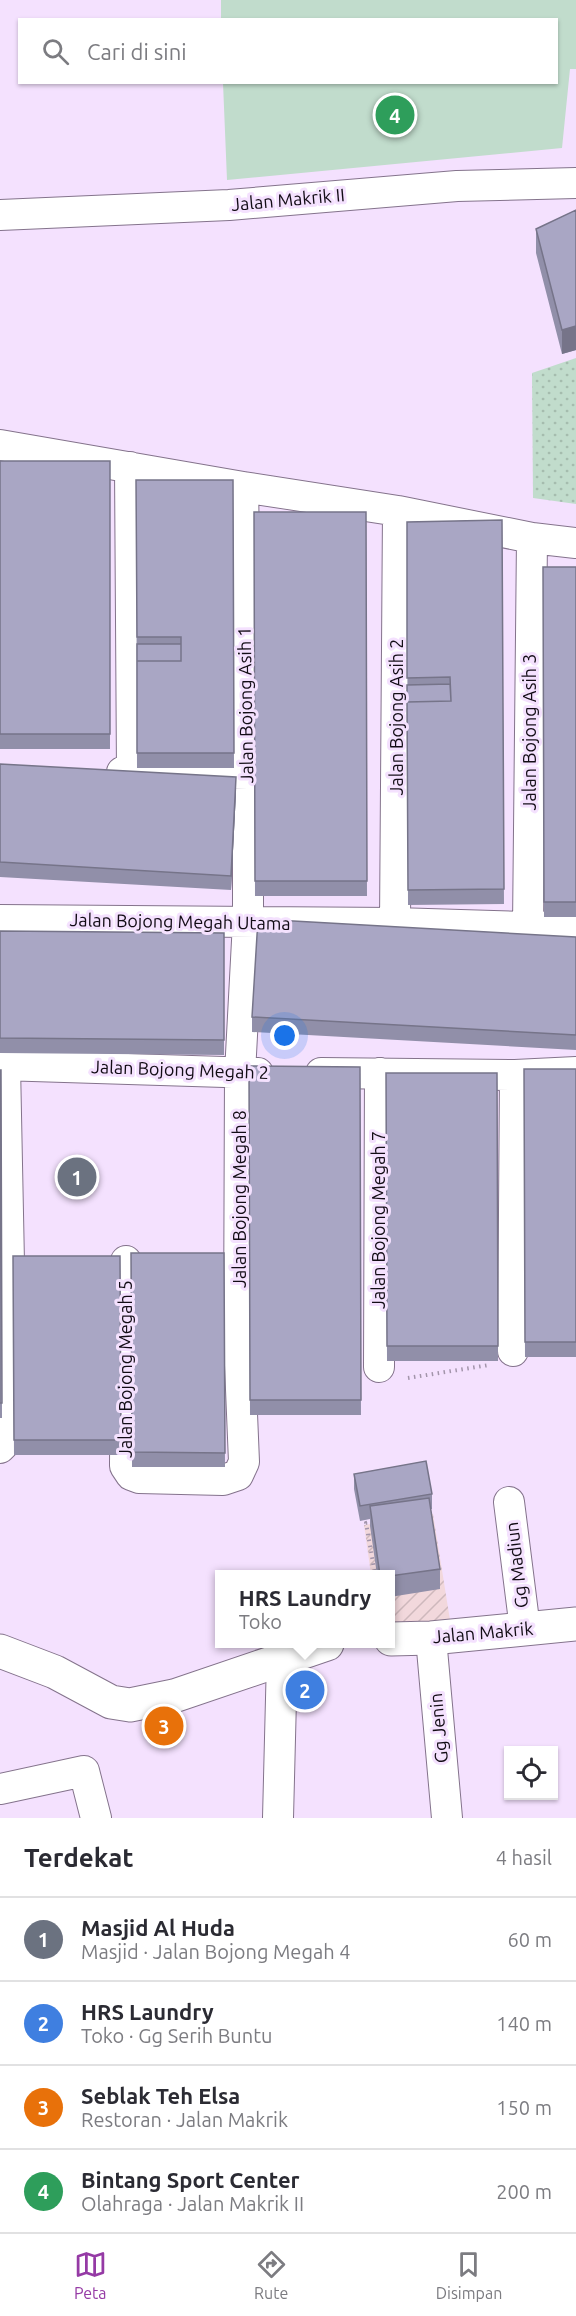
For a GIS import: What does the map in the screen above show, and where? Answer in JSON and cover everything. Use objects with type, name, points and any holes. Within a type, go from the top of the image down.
[{"type":"street","name":"Jalan Makrik II","points":[[0,215],[230,206],[457,186],[576,183]]},
{"type":"street","points":[[0,445],[576,543]]},
{"type":"street","points":[[130,467],[132,772]]},
{"type":"street","name":"Jalan Bojong Asih 1","points":[[243,487],[248,922]]},
{"type":"street","name":"Jalan Bojong Asih 2","points":[[395,923],[398,511]]},
{"type":"street","name":"Jalan Bojong Asih 3","points":[[528,927],[532,537]]},
{"type":"street","points":[[99,770],[248,774]]},
{"type":"street","name":"Jalan Bojong Megah Utama","points":[[0,920],[576,926]]},
{"type":"street","name":"Jalan Bojong Megah 8","points":[[238,1474],[244,1462],[239,1341],[228,1258],[248,922]]},
{"type":"street","points":[[3,1065],[20,1262],[3,1445]]},
{"type":"street","name":"Jalan Bojong Megah 2","points":[[3,1065],[240,1073],[515,1075],[576,1072]]},
{"type":"street","name":"Jalan Bojong Megah 7","points":[[379,1367],[380,1073]]},
{"type":"street","points":[[513,1352],[515,1075]]},
{"type":"street","name":"Jalan Bojong Megah 5","points":[[124,1260],[125,1466],[131,1475],[139,1478],[222,1480],[238,1474]]},
{"type":"street","name":"Gg Madiun","points":[[509,1502],[525,1629]]},
{"type":"street","name":"Jalan Makrik","points":[[395,1639],[431,1638],[576,1624]]},
{"type":"street","name":"Gg Jenin","points":[[431,1638],[447,1818]]},
{"type":"street","points":[[0,1651],[55,1672],[111,1702],[130,1705],[174,1696],[315,1648]]},
{"type":"street","points":[[278,1818],[282,1659]]},
{"type":"street","points":[[0,1789],[84,1771],[96,1818]]},
{"type":"path","points":[[379,1367],[389,1378],[404,1378],[496,1364],[509,1360],[513,1352]]},
{"type":"path","points":[[374,1570],[366,1523],[377,1521]]},
{"type":"shaded area","points":[[433,1514],[450,1620],[395,1627],[395,1570],[370,1570],[364,1525]]},
{"type":"green space","points":[[221,0],[576,0],[576,69],[570,69],[562,148],[227,180],[223,84],[558,84],[558,18],[221,18]]},
{"type":"green space","points":[[576,358],[576,504],[533,498],[532,373]]},
{"type":"building","points":[[576,210],[576,326],[562,330],[536,229]]},
{"type":"building","points":[[0,461],[110,461],[110,734],[0,734]]},
{"type":"building","points":[[136,480],[233,480],[234,753],[137,753],[137,661],[181,661],[181,637],[137,637]]},
{"type":"building","points":[[254,512],[366,512],[367,881],[255,881]]},
{"type":"building","points":[[502,520],[504,889],[408,890],[407,702],[451,701],[450,677],[407,678],[407,522]]},
{"type":"building","points":[[543,567],[576,567],[576,902],[544,902]]},
{"type":"building","points":[[137,644],[181,644],[181,661],[137,661]]},
{"type":"building","points":[[450,684],[451,701],[407,702],[407,685]]},
{"type":"building","points":[[0,764],[236,777],[231,876],[0,862]]},
{"type":"building","points":[[258,919],[576,937],[576,1035],[252,1017]]},
{"type":"building","points":[[0,931],[224,933],[224,1040],[0,1038]]},
{"type":"building","points":[[249,1066],[360,1067],[361,1400],[250,1400]]},
{"type":"building","points":[[524,1069],[576,1069],[576,1342],[525,1342]]},
{"type":"building","points":[[1,1070],[2,1403],[0,1403]]},
{"type":"building","points":[[386,1073],[497,1073],[498,1346],[387,1346]]},
{"type":"building","points":[[131,1253],[224,1253],[225,1453],[132,1452]]},
{"type":"building","points":[[13,1256],[120,1256],[121,1440],[14,1440]]},
{"type":"building","points":[[426,1461],[432,1494],[360,1506],[354,1474]]},
{"type":"building","points":[[429,1498],[440,1569],[395,1575],[395,1570],[379,1570],[370,1506]]},
{"type":"place","name":"Bintang Sport Center","points":[[395,115]]},
{"type":"place","name":"Masjid Al Huda","points":[[77,1177]]},
{"type":"place","name":"HRS Laundry","points":[[305,1690]]},
{"type":"place","name":"Seblak Teh Elsa","points":[[164,1726]]}]
